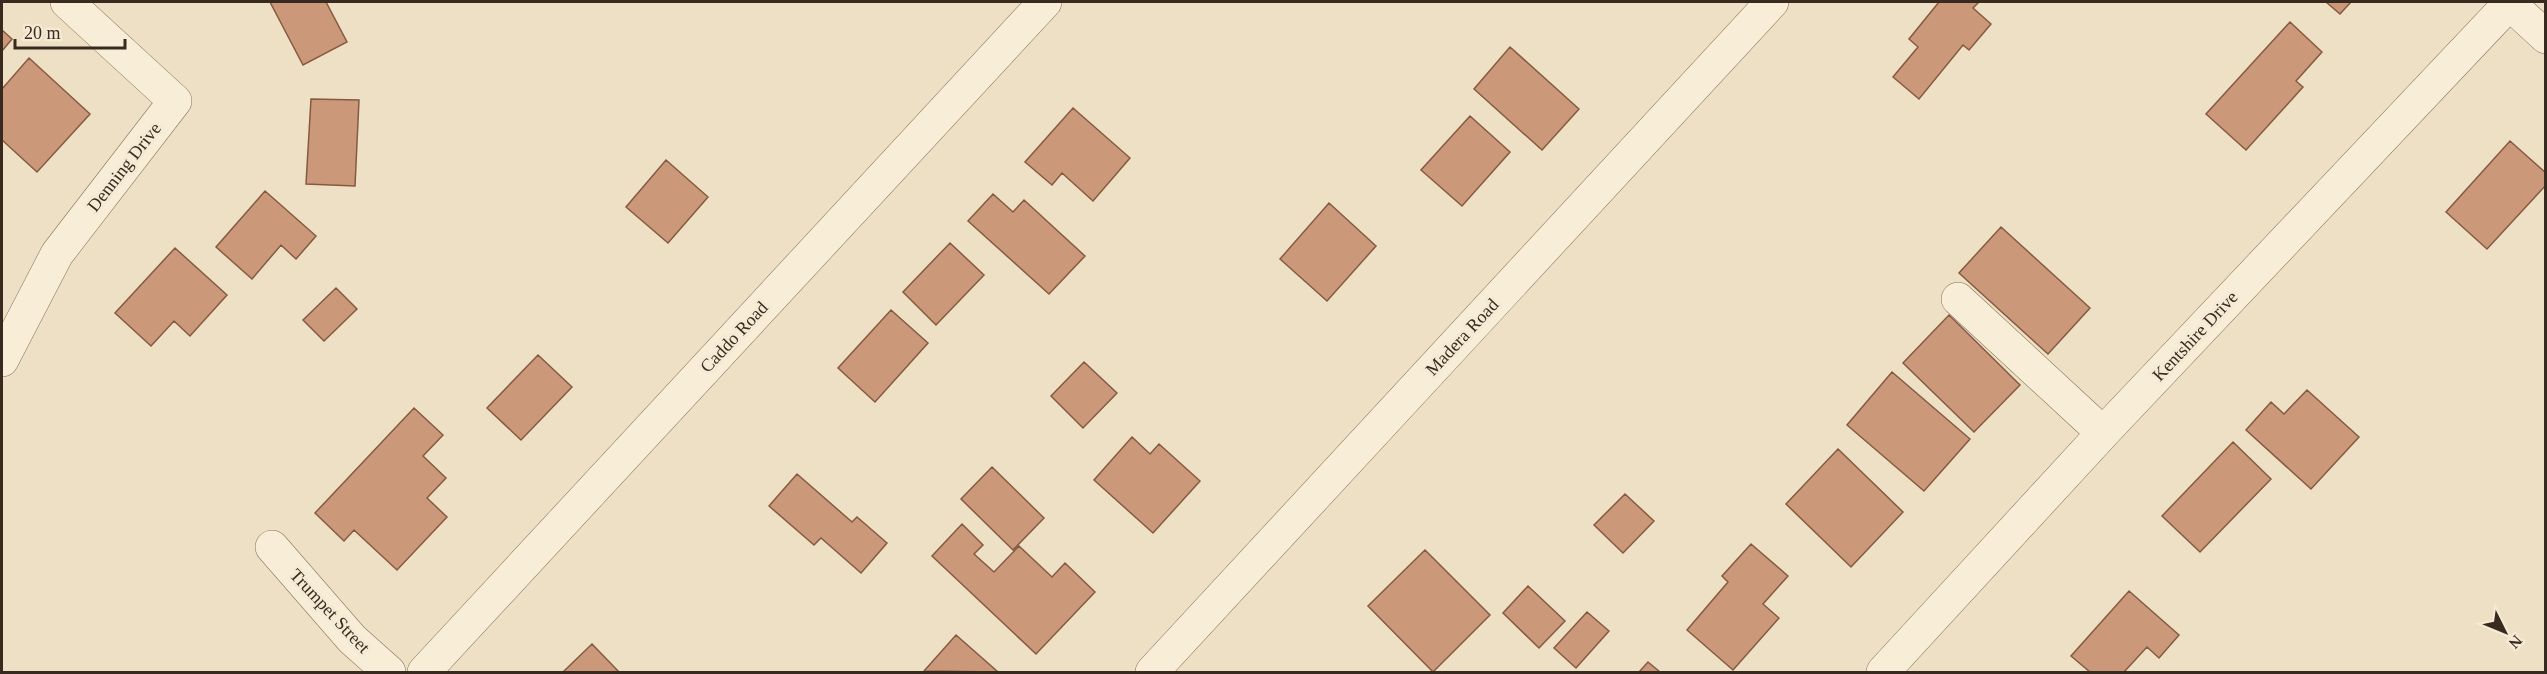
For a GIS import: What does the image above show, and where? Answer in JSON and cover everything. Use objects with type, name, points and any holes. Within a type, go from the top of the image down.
[{"type":"street","name":"Denning Drive","points":[[2,360],[57,254],[175,101],[67,2]]},
{"type":"street","name":"Caddo Road","points":[[424,672],[1045,2]]},
{"type":"street","name":"Madera Road","points":[[1152,672],[1772,2]]},
{"type":"street","points":[[2509,2],[2546,37]]},
{"type":"street","name":"Kentshire Drive","points":[[1883,672],[2103,433],[2509,2]]},
{"type":"street","points":[[1958,299],[2103,433]]},
{"type":"street","name":"Trumpet Street","points":[[272,547],[352,639],[390,672]]},
{"type":"building","points":[[270,2],[326,2],[347,42],[303,65]]},
{"type":"building","points":[[1939,2],[1979,2],[1973,8],[1991,24],[1969,50],[1963,45],[1919,99],[1893,77],[1918,47],[1909,39]]},
{"type":"building","points":[[2326,2],[2351,2],[2340,14]]},
{"type":"building","points":[[2290,22],[2322,52],[2296,81],[2303,87],[2246,150],[2206,114]]},
{"type":"building","points":[[2,30],[12,39],[2,51]]},
{"type":"building","points":[[1510,47],[1579,109],[1542,150],[1474,89]]},
{"type":"building","points":[[29,58],[90,114],[37,172],[2,140],[2,89]]},
{"type":"building","points":[[311,99],[359,100],[355,186],[306,184]]},
{"type":"building","points":[[1073,108],[1130,158],[1093,201],[1062,173],[1052,185],[1025,162]]},
{"type":"building","points":[[1470,116],[1510,152],[1462,206],[1421,170]]},
{"type":"building","points":[[2510,141],[2546,173],[2546,185],[2487,249],[2446,212]]},
{"type":"building","points":[[666,160],[708,197],[668,243],[626,207]]},
{"type":"building","points":[[265,191],[316,236],[296,259],[281,245],[252,279],[216,247]]},
{"type":"building","points":[[993,194],[1013,212],[1024,200],[1085,256],[1049,294],[968,221]]},
{"type":"building","points":[[1329,203],[1376,246],[1327,301],[1280,259]]},
{"type":"building","points":[[2001,227],[2090,308],[2048,354],[1959,273]]},
{"type":"building","points":[[950,243],[984,275],[936,325],[903,292]]},
{"type":"building","points":[[175,248],[227,295],[190,336],[174,321],[151,346],[115,313]]},
{"type":"building","points":[[336,288],[357,309],[324,341],[303,320]]},
{"type":"building","points":[[891,310],[928,343],[875,402],[838,368]]},
{"type":"building","points":[[1949,315],[2020,385],[1974,432],[1903,363]]},
{"type":"building","points":[[538,355],[572,387],[521,440],[487,408]]},
{"type":"building","points":[[1084,362],[1117,393],[1083,428],[1051,396]]},
{"type":"building","points":[[1892,372],[1970,439],[1924,491],[1847,425]]},
{"type":"building","points":[[2307,390],[2359,437],[2311,489],[2246,430],[2271,402],[2284,414]]},
{"type":"building","points":[[414,408],[443,435],[423,456],[446,478],[427,498],[447,517],[397,570],[354,530],[344,541],[315,513]]},
{"type":"building","points":[[1132,437],[1150,454],[1159,444],[1200,481],[1153,533],[1094,480]]},
{"type":"building","points":[[2233,442],[2271,479],[2200,552],[2162,516]]},
{"type":"building","points":[[1838,449],[1903,512],[1851,567],[1786,504]]},
{"type":"building","points":[[992,467],[1044,518],[1013,550],[961,499]]},
{"type":"building","points":[[797,474],[852,522],[857,517],[887,543],[861,573],[821,538],[814,545],[769,506]]},
{"type":"building","points":[[1625,494],[1654,521],[1623,553],[1594,525]]},
{"type":"building","points":[[962,524],[983,545],[974,554],[994,572],[1019,546],[1052,577],[1065,563],[1095,592],[1036,654],[932,556]]},
{"type":"building","points":[[1751,544],[1788,576],[1763,604],[1779,618],[1733,670],[1687,630],[1728,582],[1722,576]]},
{"type":"building","points":[[1425,550],[1490,615],[1433,672],[1368,606]]},
{"type":"building","points":[[1528,586],[1565,621],[1539,648],[1503,613]]},
{"type":"building","points":[[2129,591],[2179,635],[2159,658],[2147,647],[2124,672],[2090,672],[2071,656]]},
{"type":"building","points":[[1587,612],[1609,631],[1576,668],[1554,648]]},
{"type":"building","points":[[956,635],[998,672],[924,671]]},
{"type":"building","points":[[592,644],[619,672],[563,672]]},
{"type":"building","points":[[1648,662],[1660,672],[1639,672]]}]
